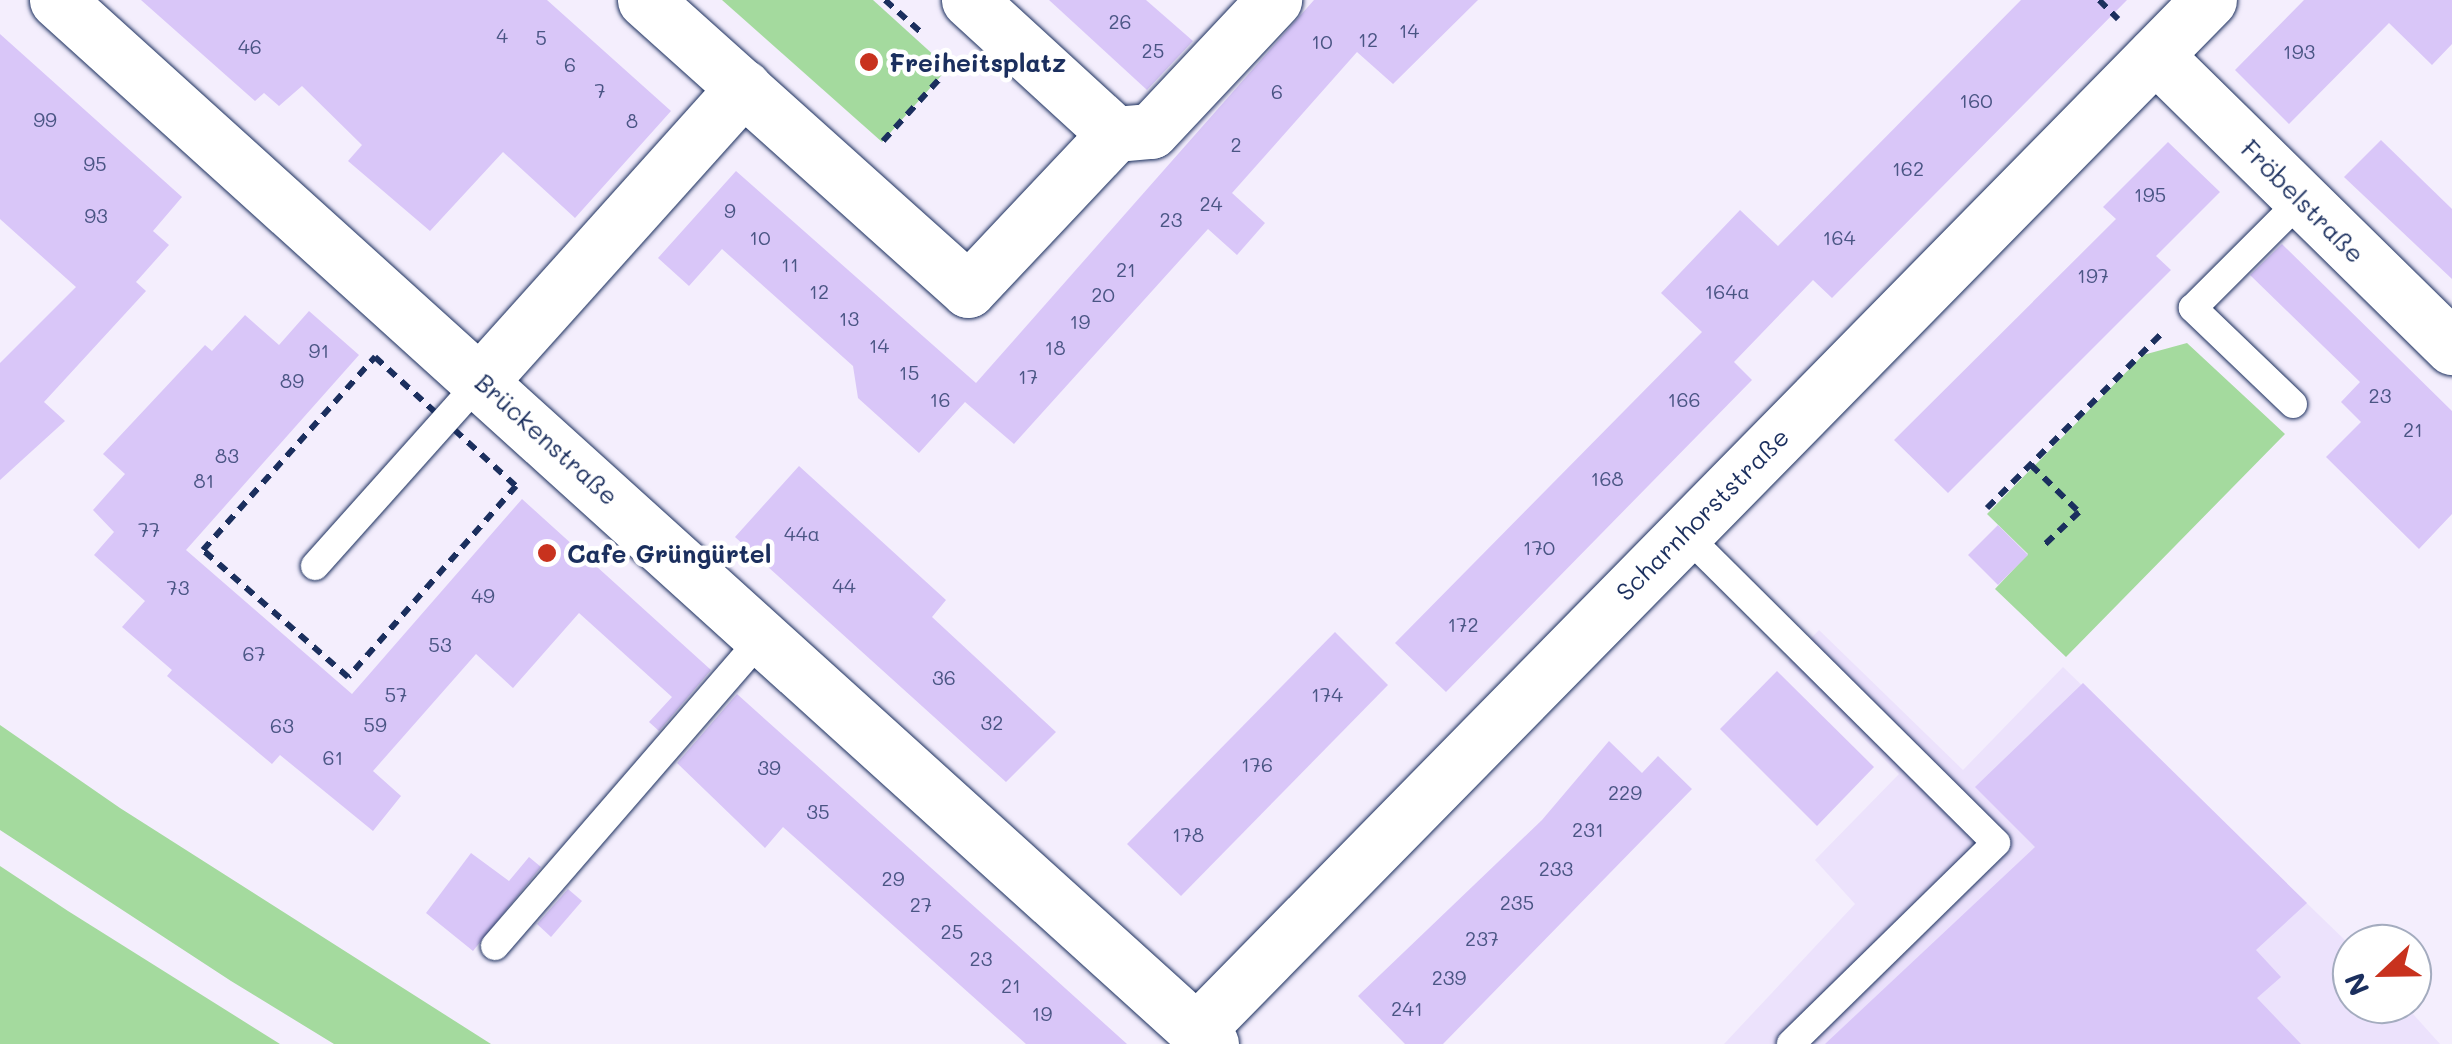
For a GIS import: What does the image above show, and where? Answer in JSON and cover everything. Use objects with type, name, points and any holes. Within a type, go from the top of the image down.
[{"type":"street","name":"Brückenstraße","points":[[57,0],[482,379],[1204,1037]]},
{"type":"street","points":[[645,0],[968,290],[1115,134],[1151,130],[1274,0]]},
{"type":"street","points":[[969,0],[1115,134]]},
{"type":"street","name":"Scharnhorststraße","points":[[1204,1037],[1683,532],[2209,0]]},
{"type":"street","name":"Fröbelstraße","points":[[2155,54],[2452,347]]},
{"type":"street","points":[[482,379],[744,87]]},
{"type":"lane","points":[[2294,404],[2193,308],[2301,200]]},
{"type":"lane","points":[[316,566],[482,379]]},
{"type":"lane","points":[[1683,532],[1996,843],[1791,1044]]},
{"type":"lane","points":[[495,946],[764,636]]},
{"type":"path","points":[[885,0],[932,42]]},
{"type":"path","points":[[943,52],[966,74]]},
{"type":"path","points":[[879,145],[954,63]]},
{"type":"path","points":[[868,136],[892,158]]},
{"type":"path","points":[[1988,508],[2193,308]]},
{"type":"path","points":[[2031,464],[2079,512],[2042,548]]},
{"type":"shaded area","points":[[1819,630],[1963,770],[2063,667],[2332,928],[2332,1024],[2422,1024],[2440,1044],[1724,1044],[1855,904],[1815,860],[1899,774],[1788,662]]},
{"type":"green space","points":[[722,0],[873,0],[948,68],[882,142]]},
{"type":"green space","points":[[2187,343],[2285,434],[2066,657],[1995,589],[2028,554],[1987,514],[2143,355]]},
{"type":"green space","points":[[0,725],[120,808],[491,1044],[334,1044],[231,981],[0,830]]},
{"type":"green space","points":[[0,866],[68,911],[280,1044],[0,1044]]},
{"type":"building","points":[[141,0],[547,0],[671,111],[575,218],[503,152],[430,231],[348,161],[362,145],[302,86],[279,106],[264,93],[255,101]]},
{"type":"building","points":[[1049,0],[1146,0],[1193,41],[1147,90]]},
{"type":"building","points":[[1314,0],[1478,0],[1393,84],[1357,52],[1232,193],[1265,223],[1237,255],[1208,229],[1014,444],[965,402],[919,453],[858,398],[853,366],[722,249],[689,286],[658,258],[736,171],[976,383]]},
{"type":"building","points":[[2021,0],[2127,0],[1832,298],[1813,280],[1734,362],[1752,380],[1446,692],[1395,643],[1702,332],[1661,293],[1740,210],[1778,246]]},
{"type":"building","points":[[2304,0],[2452,0],[2452,44],[2432,65],[2389,23],[2289,124],[2235,70]]},
{"type":"building","points":[[0,34],[182,197],[153,231],[169,245],[136,282],[146,291],[44,402],[65,421],[0,480],[0,363],[76,287],[0,219]]},
{"type":"building","points":[[2381,140],[2452,209],[2452,279],[2344,177]]},
{"type":"building","points":[[2168,142],[2220,192],[2156,256],[2171,270],[1948,493],[1894,440],[2116,219],[2103,207]]},
{"type":"building","points":[[2282,244],[2452,411],[2452,514],[2419,549],[2326,457],[2361,422],[2341,402],[2360,382],[2250,275]]},
{"type":"building","points":[[309,311],[359,355],[186,550],[352,694],[522,499],[711,670],[659,731],[649,722],[672,697],[579,613],[513,688],[476,654],[373,771],[401,796],[373,831],[280,755],[272,764],[167,676],[172,670],[122,627],[145,601],[94,555],[114,532],[93,510],[125,474],[103,454],[205,345],[212,351],[245,315],[279,345]]},
{"type":"building","points":[[799,466],[946,600],[932,617],[1056,732],[1006,782],[735,537]]},
{"type":"building","points":[[1998,525],[2028,555],[1998,585],[1968,555]]},
{"type":"building","points":[[1335,632],[1388,685],[1181,896],[1127,844]]},
{"type":"building","points":[[1777,671],[1874,767],[1817,826],[1720,729]]},
{"type":"building","points":[[2083,683],[2307,903],[2256,950],[2281,977],[2257,998],[2301,1044],[1825,1044],[2035,847],[1975,787]]},
{"type":"building","points":[[737,694],[1127,1044],[1026,1044],[783,827],[765,848],[677,763]]},
{"type":"building","points":[[1609,741],[1642,773],[1658,756],[1692,789],[1443,1044],[1405,1044],[1358,996],[1542,820]]},
{"type":"building","points":[[471,853],[509,881],[529,857],[541,867],[473,951],[426,913]]},
{"type":"building","points":[[568,889],[582,901],[551,937],[537,924]]},
{"type":"place","name":"Freiheitsplatz","points":[[869,62]]},
{"type":"place","name":"Cafe Grüngürtel","points":[[547,553]]}]
